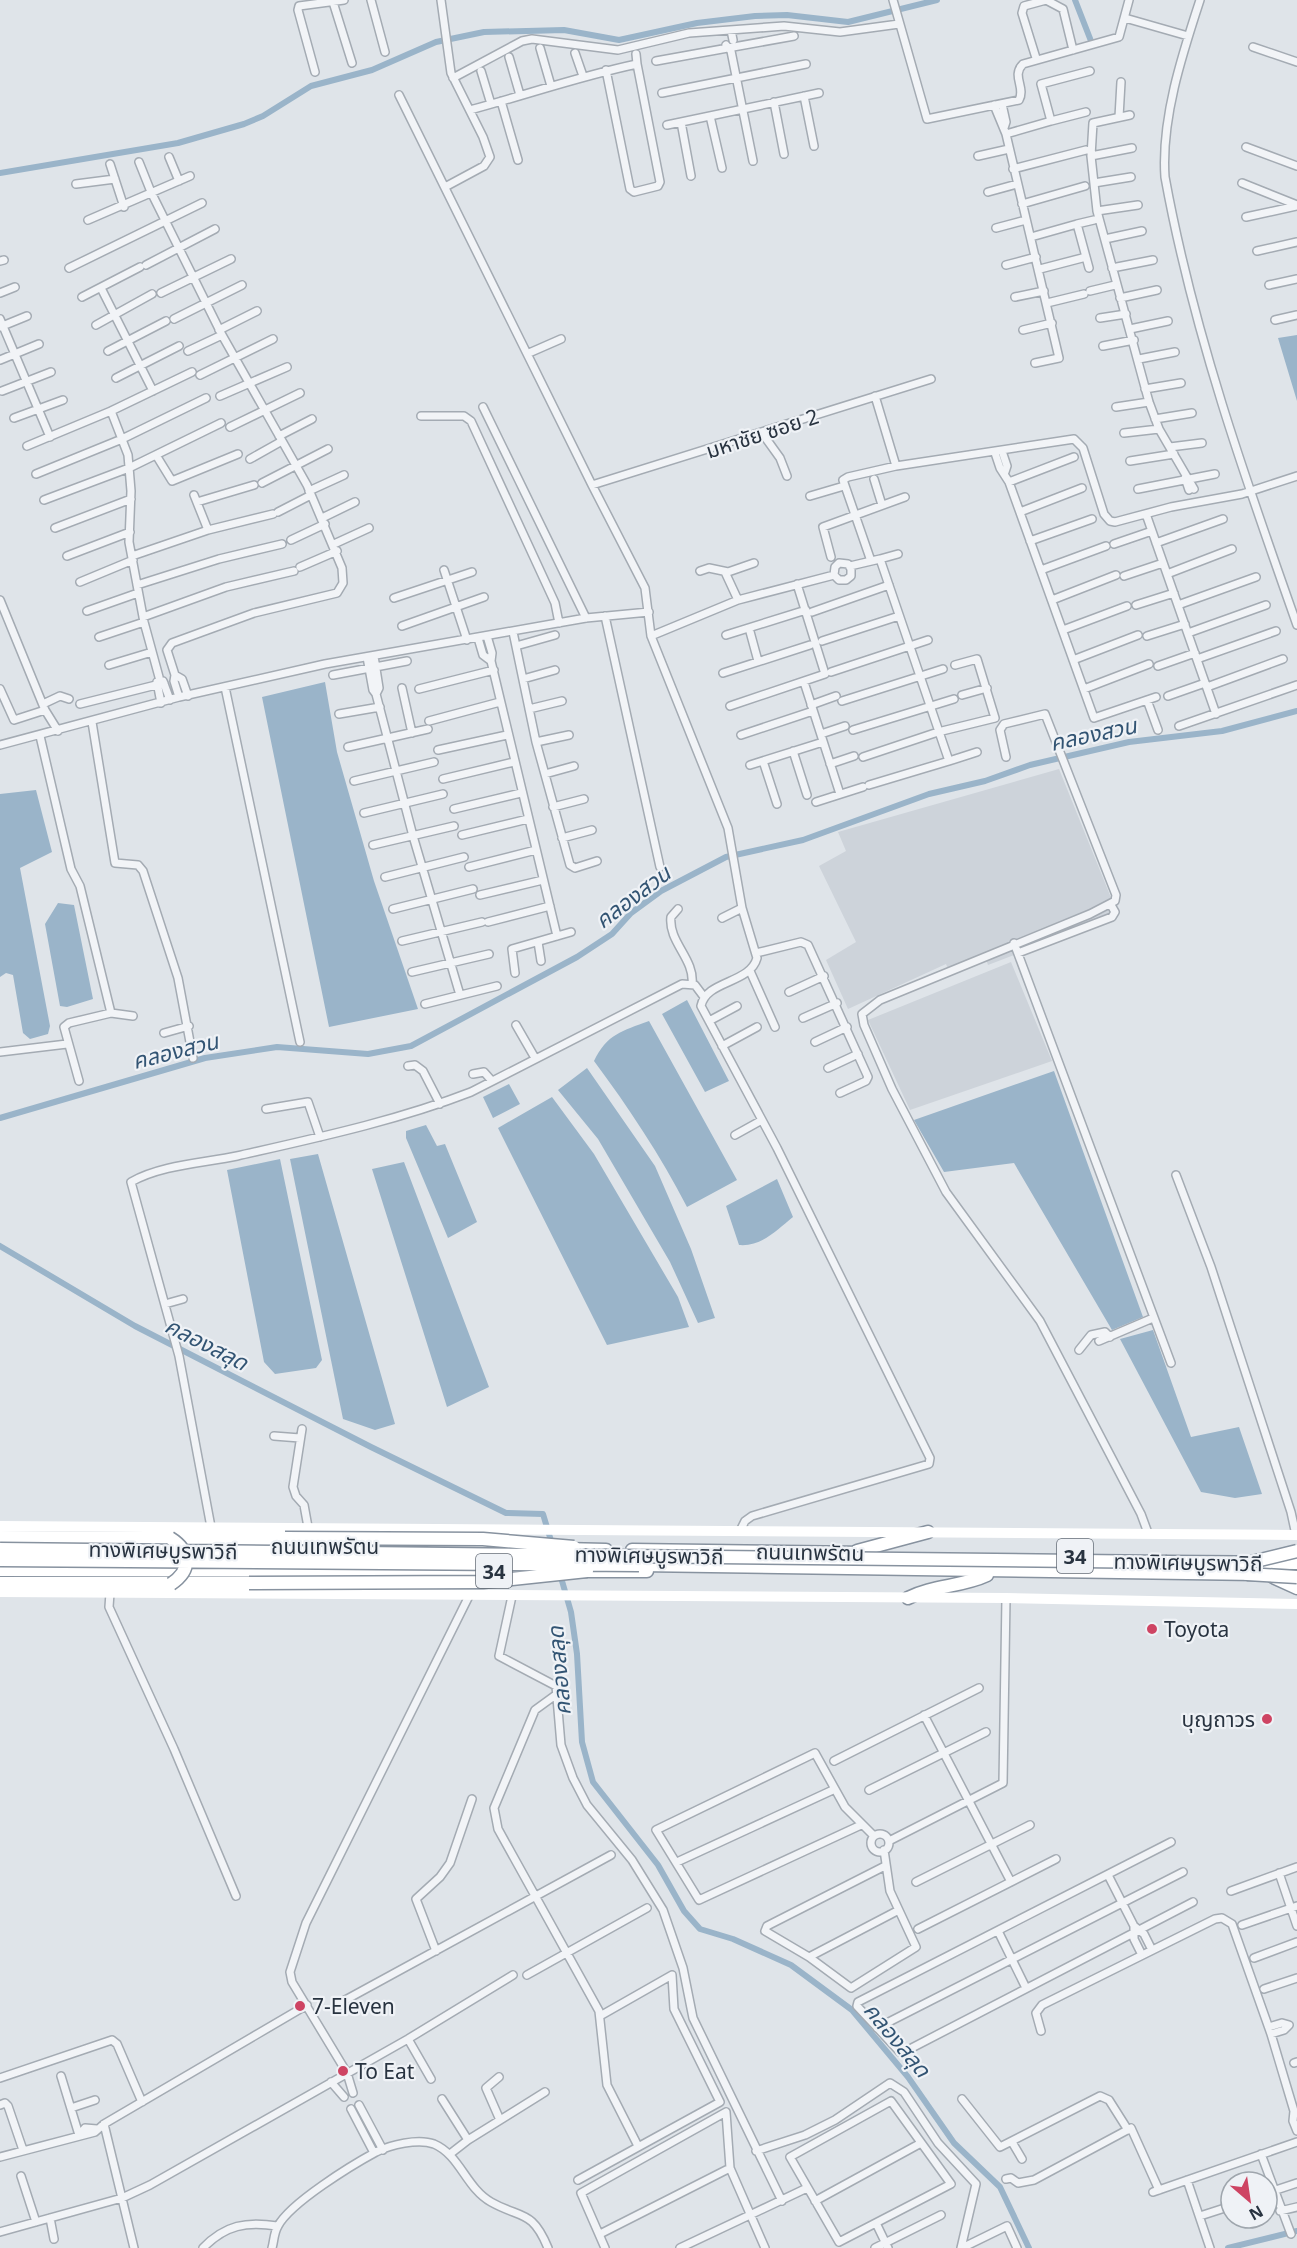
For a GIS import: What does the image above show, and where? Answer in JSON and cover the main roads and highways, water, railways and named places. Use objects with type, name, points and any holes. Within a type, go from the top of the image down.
[{"type":"highway","points":[[854,1552],[866,1546],[928,1532]]},
{"type":"highway","points":[[0,1537],[483,1539],[640,1560]]},
{"type":"highway","points":[[170,1538],[180,1544],[187,1553],[187,1569],[171,1584]]},
{"type":"highway","name":"ถนนเทพรัตน","points":[[0,1542],[854,1552],[1297,1561]]},
{"type":"highway","name":"ทางพิเศษบูรพาวิถี","points":[[0,1549],[1248,1568],[1297,1561]]},
{"type":"highway","points":[[1248,1568],[1297,1551]]},
{"type":"highway","name":"ทางพิเศษบูรพาวิถี","points":[[0,1560],[640,1560]]},
{"type":"highway","points":[[0,1583],[483,1582],[640,1560]]},
{"type":"highway","points":[[1248,1568],[1297,1576]]},
{"type":"highway","name":"ถนนเทพรัตน","points":[[0,1570],[639,1571],[1297,1576]]},
{"type":"highway","points":[[908,1598],[920,1592],[978,1580],[987,1575]]},
{"type":"highway","points":[[1273,1577],[1297,1588]]},
{"type":"main road","name":"ถนนเทพรัตน","points":[[0,1526],[1297,1534]]},
{"type":"main road","name":"34","points":[[0,1592],[1006,1598],[1297,1604]]},
{"type":"water","points":[[1297,335],[1297,401],[1278,338]]},
{"type":"water","points":[[325,682],[337,752],[374,881],[418,1009],[329,1027],[262,697]]},
{"type":"water","points":[[36,790],[52,852],[20,868],[50,1026],[48,1034],[30,1039],[23,1033],[13,975],[6,973],[0,977],[0,794]]},
{"type":"water","points":[[58,903],[74,905],[93,999],[67,1007],[60,1006],[45,924]]},
{"type":"water","points":[[687,1000],[729,1081],[705,1092],[662,1014]]},
{"type":"water","points":[[649,1021],[737,1180],[687,1207],[644,1132],[594,1061],[610,1039],[623,1031]]},
{"type":"water","points":[[587,1068],[655,1166],[691,1249],[715,1318],[698,1323],[670,1262],[598,1139],[558,1090]]},
{"type":"water","points":[[1054,1071],[1143,1317],[1112,1330],[1014,1163],[944,1172],[914,1120]]},
{"type":"water","points":[[509,1084],[520,1104],[493,1118],[483,1097]]},
{"type":"water","points":[[552,1097],[594,1154],[678,1297],[689,1327],[607,1345],[498,1128]]},
{"type":"water","points":[[426,1125],[437,1146],[445,1144],[477,1222],[448,1238],[406,1138],[406,1131]]},
{"type":"water","points":[[318,1154],[395,1424],[375,1430],[343,1419],[290,1159]]},
{"type":"water","points":[[280,1159],[322,1360],[316,1368],[275,1374],[264,1362],[227,1170]]},
{"type":"water","points":[[404,1162],[489,1387],[447,1407],[372,1169]]},
{"type":"water","points":[[777,1179],[793,1217],[762,1240],[739,1245],[726,1206]]},
{"type":"water","points":[[1153,1330],[1191,1437],[1239,1427],[1262,1494],[1235,1498],[1201,1492],[1120,1339]]},
{"type":"waterway","points":[[0,173],[178,143],[244,124],[263,116],[311,86],[372,70],[436,42],[484,32],[564,30],[619,40],[697,23],[755,16],[787,15],[848,22],[937,0]]},
{"type":"waterway","points":[[1075,0],[1091,41]]},
{"type":"waterway","name":"คลองสวน","points":[[0,1118],[205,1058],[277,1047],[368,1054],[411,1046],[577,957],[612,934],[631,913],[661,891],[726,857],[803,840],[929,794],[985,781],[1030,765],[1129,742],[1222,731],[1297,711]]},
{"type":"waterway","name":"คลองสลุด","points":[[0,1246],[135,1326],[371,1447],[506,1513],[543,1514],[552,1544]]},
{"type":"waterway","name":"คลองสลุด","points":[[560,1574],[571,1612],[577,1654],[582,1742],[593,1782],[658,1865],[684,1911],[700,1929],[733,1939],[791,1965],[852,2010],[908,2077],[954,2143],[1000,2187],[1029,2248]]},
{"type":"waterway","points":[[1228,2248],[1297,2231]]},
{"type":"place","name":"Toyota","points":[[1152,1629]]},
{"type":"place","name":"บุญถาวร","points":[[1267,1719]]},
{"type":"place","name":"7-Eleven","points":[[300,2006]]},
{"type":"place","name":"To Eat","points":[[343,2071]]}]
